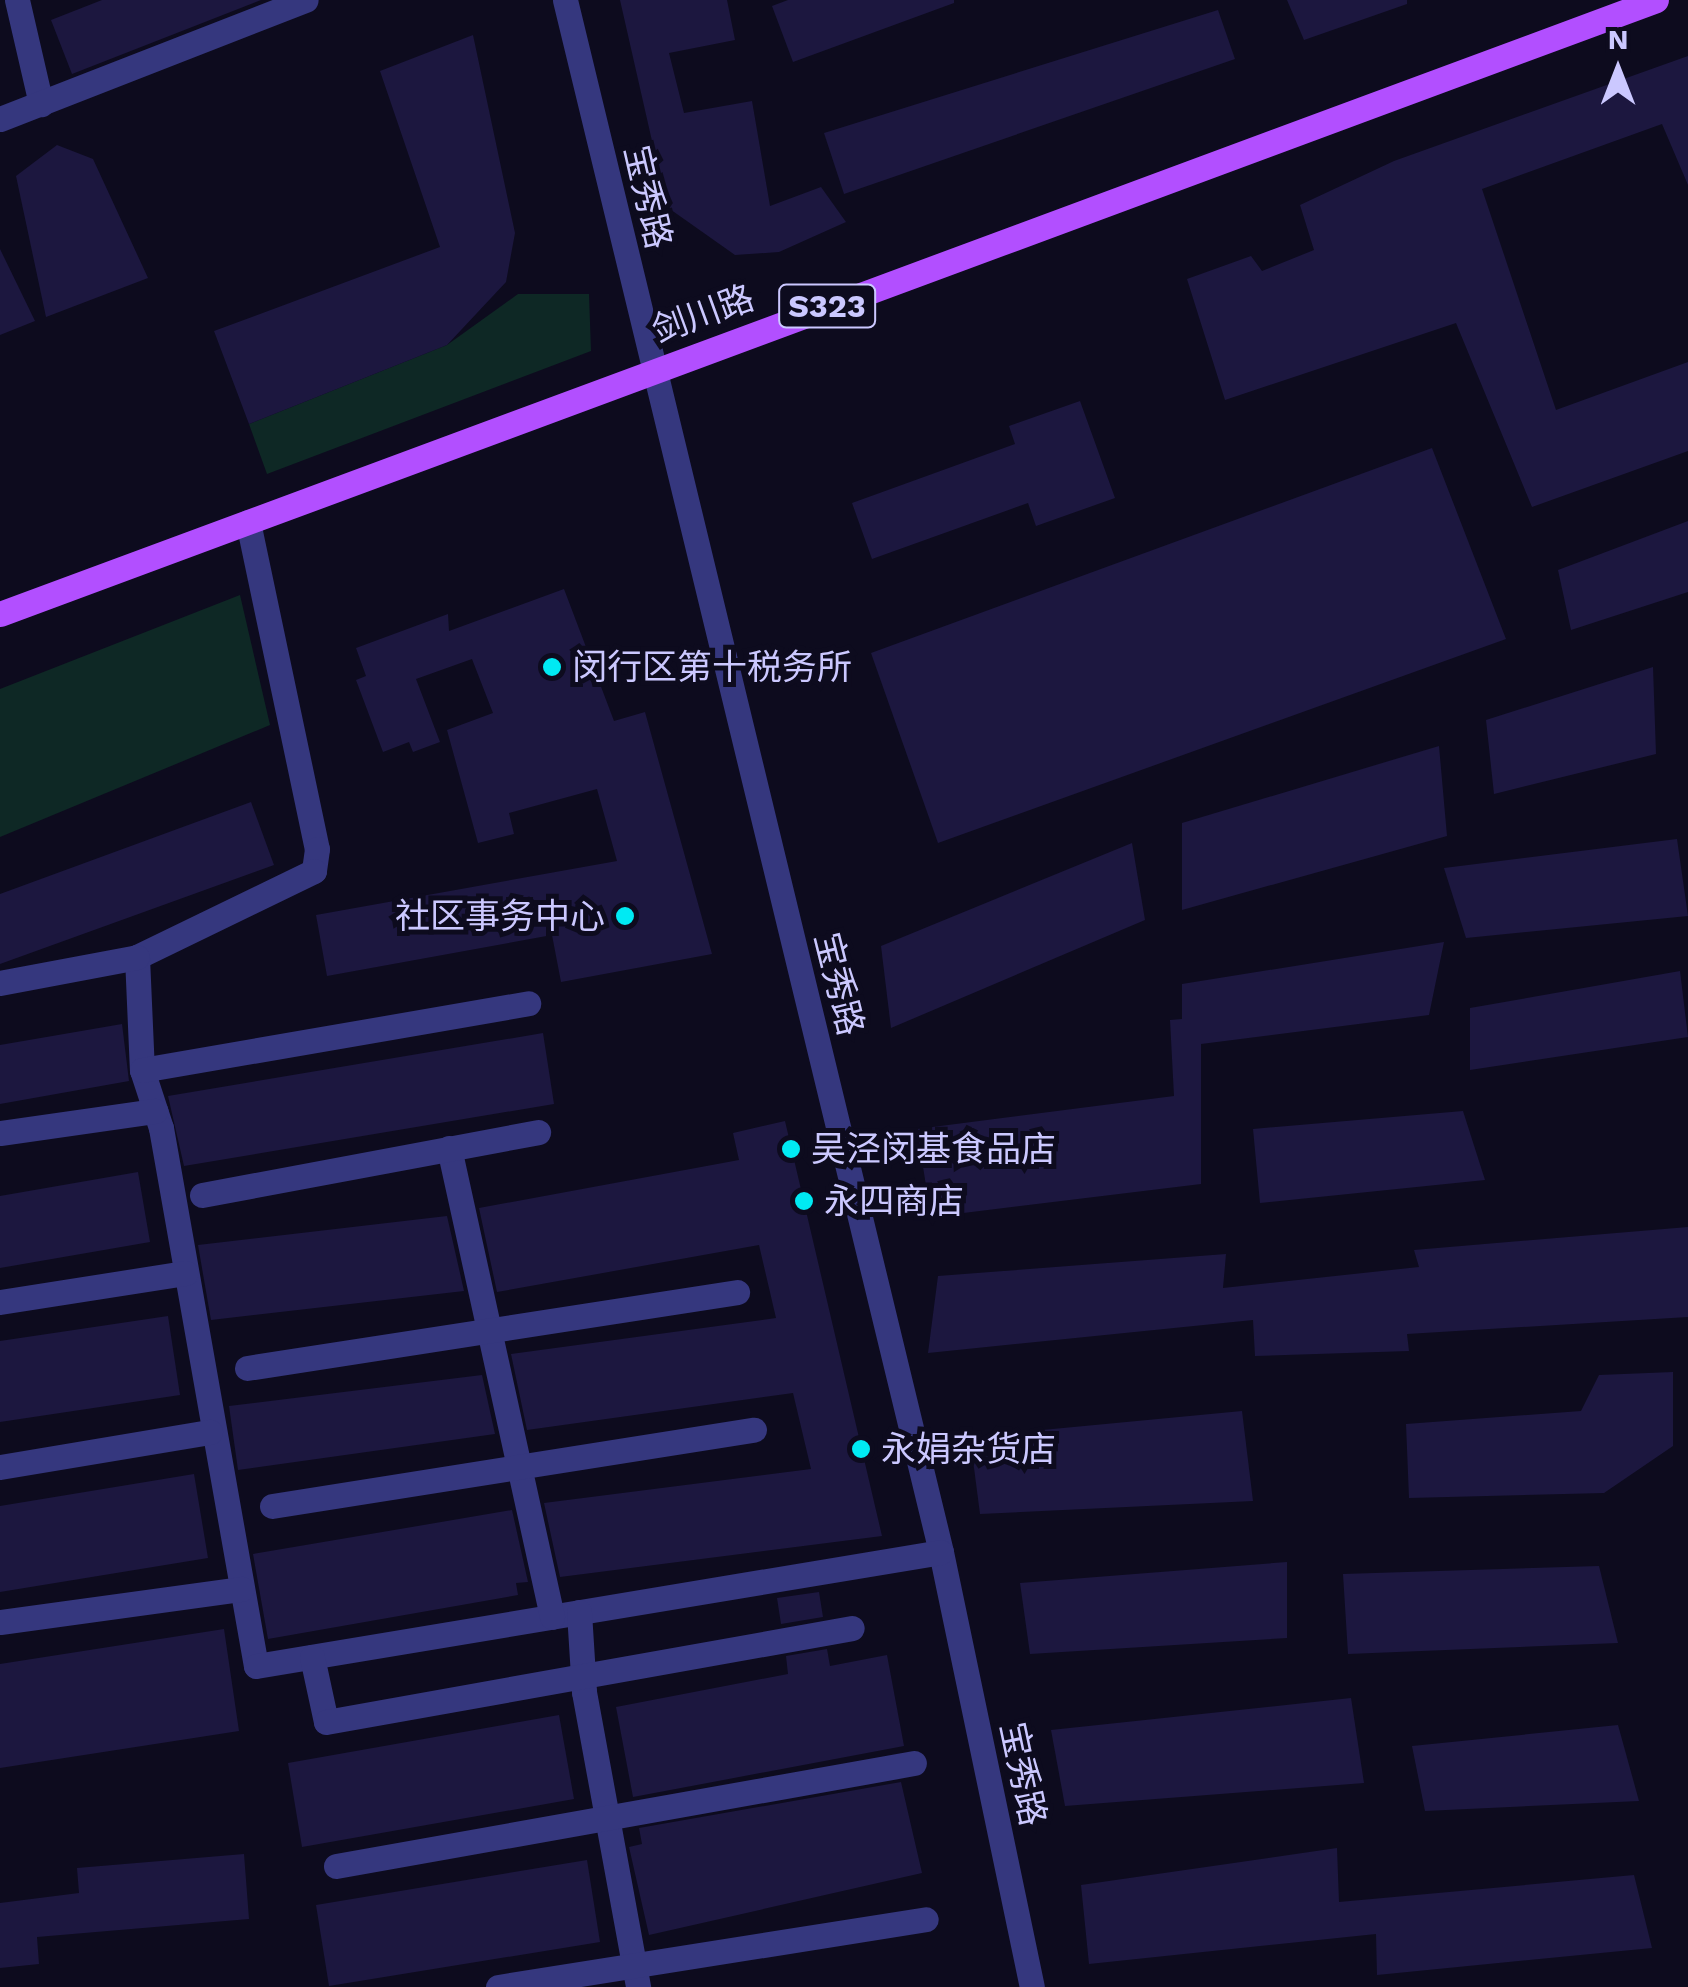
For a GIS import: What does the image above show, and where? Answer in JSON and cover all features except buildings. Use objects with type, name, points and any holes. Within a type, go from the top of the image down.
[{"type":"main road","name":"剑川路","points":[[0,614],[1656,0]]},
{"type":"street","points":[[17,0],[41,104]]},
{"type":"street","points":[[0,118],[306,0]]},
{"type":"street","name":"宝秀路","points":[[566,0],[941,1552],[1032,1987]]},
{"type":"street","points":[[0,984],[137,957],[314,870],[318,849],[248,522]]},
{"type":"street","points":[[137,957],[142,1070],[156,1111],[210,1432],[256,1666],[941,1552]]},
{"type":"street","points":[[142,1070],[528,1003]]},
{"type":"street","points":[[0,1133],[156,1111]]},
{"type":"street","points":[[202,1194],[538,1132]]},
{"type":"street","points":[[448,1148],[552,1617]]},
{"type":"street","points":[[0,1302],[186,1273]]},
{"type":"street","points":[[247,1368],[737,1292]]},
{"type":"street","points":[[272,1506],[754,1430]]},
{"type":"street","points":[[0,1467],[210,1432]]},
{"type":"street","points":[[0,1622],[242,1589]]},
{"type":"street","points":[[579,1612],[607,1817],[636,1976]]},
{"type":"street","points":[[312,1657],[326,1722],[852,1628]]},
{"type":"street","points":[[336,1866],[914,1762]]},
{"type":"street","points":[[498,1987],[636,1976],[926,1919]]},
{"type":"green space","points":[[518,294],[589,294],[591,351],[267,474],[249,424],[447,345]]},
{"type":"green space","points":[[240,595],[270,725],[0,837],[0,689]]},
{"type":"place","name":"闵行区第十税务所","points":[[552,667]]},
{"type":"place","name":"社区事务中心","points":[[625,916]]},
{"type":"place","name":"吴泾闵基食品店","points":[[791,1149]]},
{"type":"place","name":"永四商店","points":[[804,1201]]},
{"type":"place","name":"永娟杂货店","points":[[861,1449]]}]
